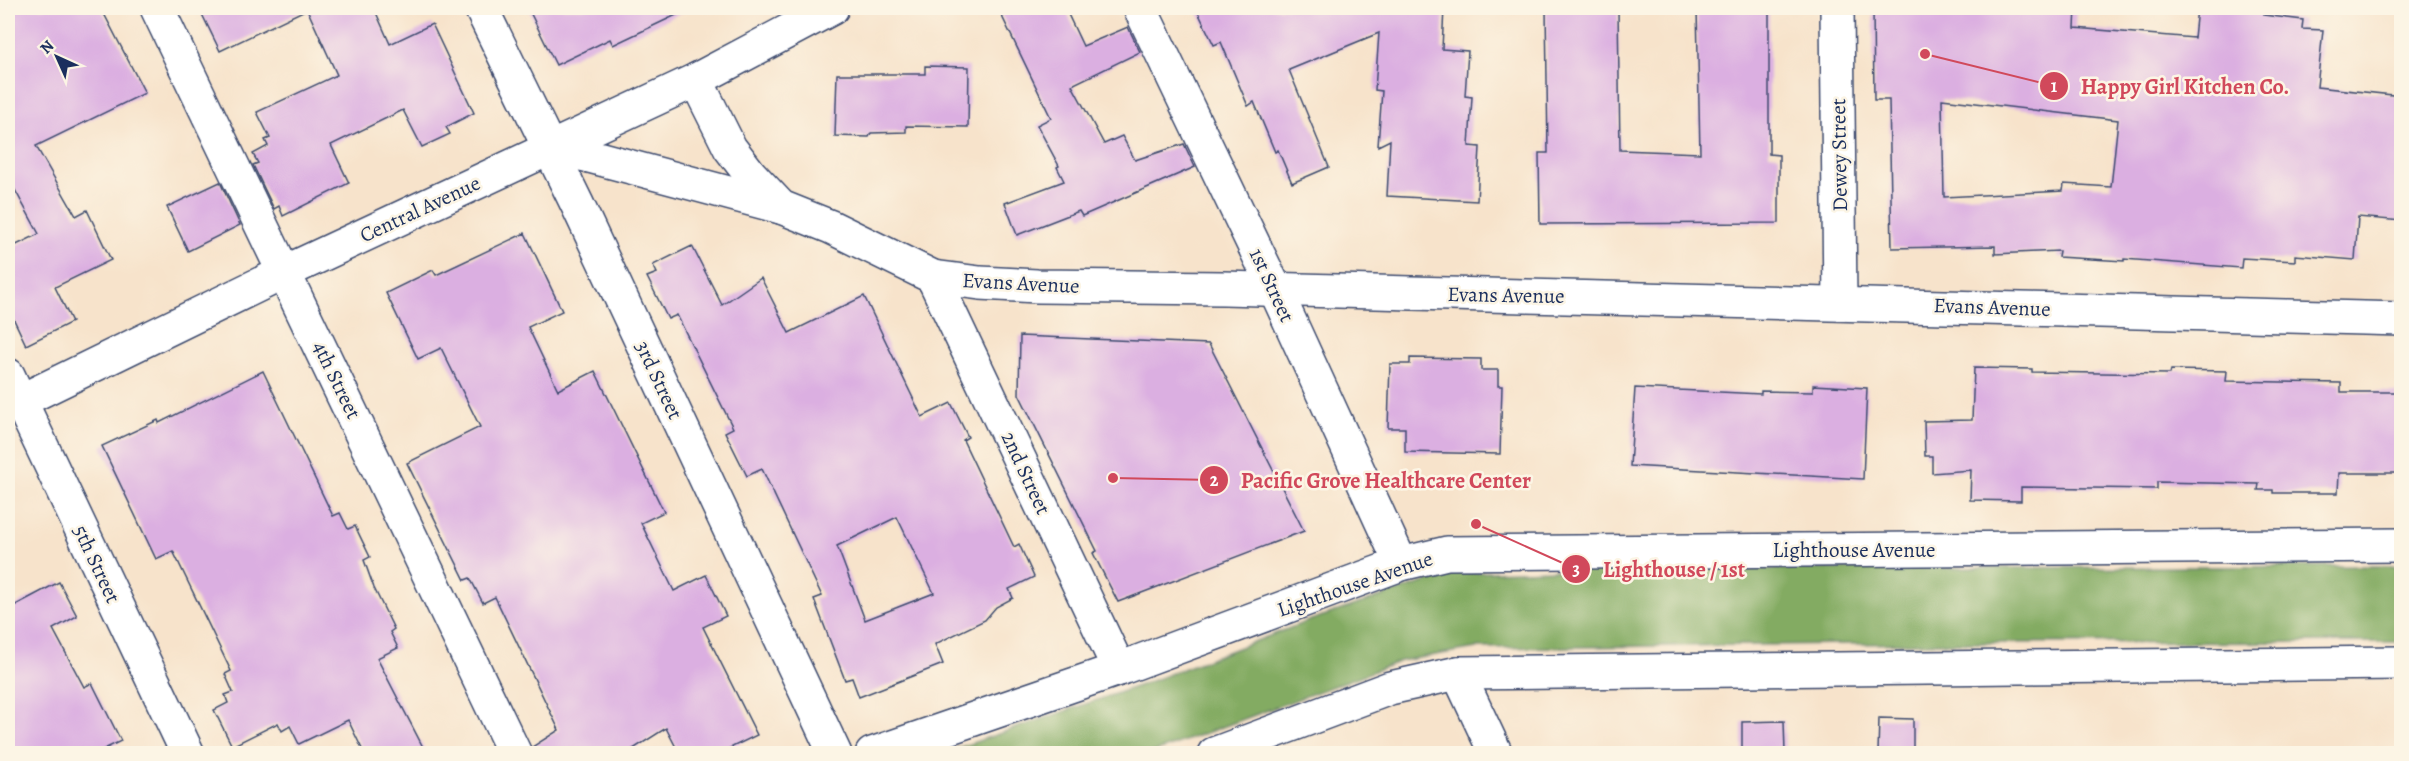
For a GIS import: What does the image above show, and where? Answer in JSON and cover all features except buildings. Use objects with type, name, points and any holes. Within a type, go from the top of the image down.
[{"type":"street","name":"4th Street","points":[[157,8],[515,753]]},
{"type":"street","name":"3rd Street","points":[[481,8],[550,148],[835,753]]},
{"type":"street","name":"1st Street","points":[[1140,8],[1275,290],[1401,564]]},
{"type":"street","name":"Dewey Street","points":[[1837,8],[1840,303]]},
{"type":"street","name":"Central Avenue","points":[[12,394],[285,272],[696,80],[814,12]]},
{"type":"street","name":"Evans Avenue","points":[[696,80],[730,148],[750,174],[781,207],[831,227],[933,278],[1037,286],[1840,303],[2402,319]]},
{"type":"street","points":[[550,148],[586,155],[781,207]]},
{"type":"street","name":"2nd Street","points":[[933,278],[1119,669]]},
{"type":"street","name":"5th Street","points":[[12,394],[188,753]]},
{"type":"street","name":"Lighthouse Avenue","points":[[872,753],[1119,669],[1401,564],[1447,553],[2402,545]]},
{"type":"street","points":[[1214,753],[1390,688],[1458,673],[2402,663]]},
{"type":"street","points":[[1458,673],[1496,753]]},
{"type":"green space","points":[[2401,566],[2401,642],[1935,643],[1476,648],[1401,661],[1152,753],[943,753],[1141,685],[1311,620],[1443,576],[1459,573],[1555,570]]},
{"type":"place","name":"Happy Girl Kitchen Co.","points":[[1925,54]]},
{"type":"place","name":"Pacific Grove Healthcare Center","points":[[1113,478]]},
{"type":"place","name":"Lighthouse / 1st","points":[[1476,524]]}]
